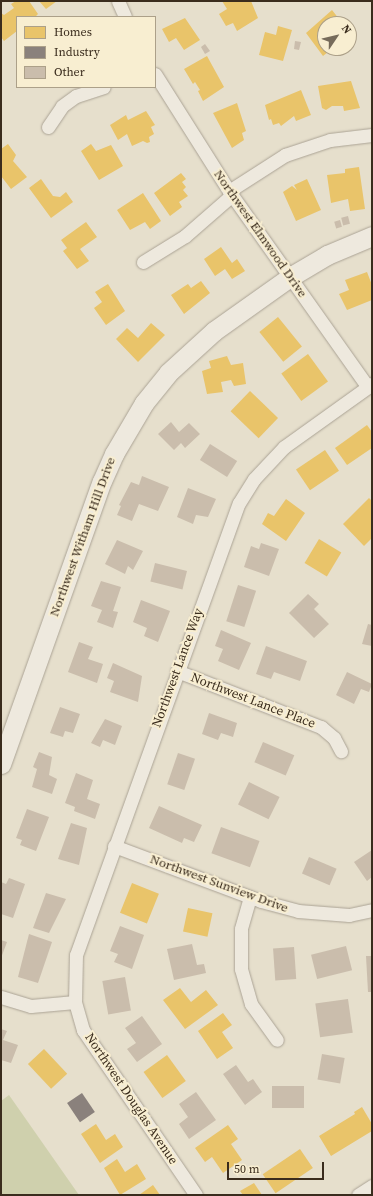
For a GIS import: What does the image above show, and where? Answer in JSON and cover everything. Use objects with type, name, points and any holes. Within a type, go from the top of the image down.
[{"type":"street","points":[[118,1],[125,16]]},
{"type":"street","name":"Northwest Elmwood Drive","points":[[156,76],[230,193],[370,385]]},
{"type":"street","points":[[48,127],[62,106],[76,96],[101,88]]},
{"type":"street","points":[[143,262],[185,236],[230,193],[285,155],[330,140],[372,135]]},
{"type":"street","name":"Northwest Witham Hill Drive","points":[[1,764],[102,481],[130,423],[168,373],[194,348],[290,277],[326,255],[372,236]]},
{"type":"street","name":"Northwest Lance Way","points":[[75,1002],[76,955],[231,520],[254,479],[284,447],[370,385]]},
{"type":"street","name":"Northwest Lance Place","points":[[177,672],[321,726],[334,738],[341,751]]},
{"type":"street","name":"Northwest Sunview Drive","points":[[114,846],[250,897],[298,911],[323,915],[349,915],[372,910]]},
{"type":"street","points":[[250,897],[241,929],[240,970],[251,1004],[277,1040]]},
{"type":"street","points":[[1,996],[31,1006],[75,1002]]},
{"type":"street","name":"Northwest Douglas Avenue","points":[[75,1002],[80,1023],[91,1044],[196,1195]]},
{"type":"green space","points":[[9,1095],[79,1195],[1,1195],[1,1101]]},
{"type":"building: Homes","points":[[16,1],[29,1],[38,14],[36,16],[16,16],[16,32],[4,41],[1,37],[1,13],[4,15],[14,8],[11,4]]},
{"type":"building: Homes","points":[[39,1],[57,1],[46,9]]},
{"type":"building: Homes","points":[[222,1],[251,1],[258,18],[237,31],[233,23],[226,26],[219,14],[227,9]]},
{"type":"building: Homes","points":[[332,10],[337,16],[325,16]]},
{"type":"building: Homes","points":[[185,18],[200,40],[184,50],[176,38],[169,42],[162,29]]},
{"type":"building: Homes","points":[[317,23],[317,48],[306,33]]},
{"type":"building: Homes","points":[[278,26],[292,30],[283,61],[259,55],[265,32],[276,35]]},
{"type":"building: Homes","points":[[207,56],[224,87],[203,101],[198,91],[200,90],[195,82],[193,84],[184,69]]},
{"type":"building: Homes","points":[[351,81],[360,108],[344,111],[343,106],[332,106],[326,110],[322,108],[318,86]]},
{"type":"building: Homes","points":[[301,90],[311,115],[296,121],[294,116],[281,126],[279,123],[273,125],[271,119],[269,120],[265,105]]},
{"type":"building: Homes","points":[[237,103],[246,131],[242,133],[244,140],[232,148],[213,113]]},
{"type":"building: Homes","points":[[146,111],[155,125],[151,127],[154,134],[149,137],[150,142],[147,143],[143,141],[132,146],[127,134],[118,140],[110,125],[126,115],[128,120]]},
{"type":"building: Homes","points":[[8,144],[16,155],[13,161],[27,177],[11,189],[1,176],[1,149]]},
{"type":"building: Homes","points":[[91,144],[96,151],[111,145],[123,166],[99,180],[81,151]]},
{"type":"building: Homes","points":[[359,167],[365,209],[350,211],[348,199],[331,203],[327,175],[345,173],[345,169]]},
{"type":"building: Homes","points":[[181,173],[186,179],[182,182],[186,187],[183,190],[188,196],[179,202],[182,207],[170,216],[154,193]]},
{"type":"building: Homes","points":[[41,179],[53,196],[60,197],[66,192],[73,202],[51,218],[29,188]]},
{"type":"building: Homes","points":[[307,179],[321,210],[296,221],[283,192],[292,186],[297,190],[294,185]]},
{"type":"building: Homes","points":[[143,193],[161,221],[150,229],[145,222],[130,230],[117,210]]},
{"type":"building: Homes","points":[[86,222],[97,237],[80,249],[89,261],[77,269],[63,251],[67,248],[61,240]]},
{"type":"building: Homes","points":[[221,247],[232,263],[237,259],[245,271],[232,279],[225,269],[215,276],[204,259]]},
{"type":"building: Homes","points":[[367,272],[372,285],[372,300],[347,310],[339,294],[349,290],[345,280]]},
{"type":"building: Homes","points":[[201,281],[210,293],[184,314],[171,295],[188,284],[191,288]]},
{"type":"building: Homes","points":[[108,284],[125,311],[106,325],[94,308],[102,302],[95,292]]},
{"type":"building: Homes","points":[[278,317],[302,347],[283,362],[259,332]]},
{"type":"building: Homes","points":[[151,323],[165,335],[138,362],[116,339],[127,328],[138,338]]},
{"type":"building: Homes","points":[[308,354],[328,382],[301,401],[281,373]]},
{"type":"building: Homes","points":[[227,356],[231,365],[243,363],[246,384],[234,386],[231,380],[221,382],[223,392],[207,394],[202,371],[211,368],[209,361]]},
{"type":"building: Homes","points":[[250,391],[278,418],[259,438],[231,411]]},
{"type":"building: Homes","points":[[367,425],[372,432],[372,448],[347,465],[335,448]]},
{"type":"building: Homes","points":[[325,450],[339,471],[310,490],[296,470]]},
{"type":"building: Homes","points":[[369,498],[372,501],[372,538],[364,546],[343,524]]},
{"type":"building: Homes","points":[[286,499],[305,513],[286,541],[262,524],[268,513],[274,516]]},
{"type":"building: Homes","points":[[319,539],[341,552],[327,576],[305,563]]},
{"type":"building: Homes","points":[[132,883],[159,894],[147,924],[120,913]]},
{"type":"building: Homes","points":[[188,908],[212,913],[207,937],[183,931]]},
{"type":"building: Homes","points":[[180,988],[191,1002],[206,990],[218,1005],[185,1029],[163,1000]]},
{"type":"building: Homes","points":[[223,1013],[232,1025],[222,1032],[233,1048],[217,1059],[198,1031]]},
{"type":"building: Homes","points":[[44,1049],[67,1074],[51,1089],[28,1064]]},
{"type":"building: Homes","points":[[167,1055],[186,1081],[162,1098],[144,1072]]},
{"type":"building: Homes","points":[[362,1107],[372,1124],[372,1131],[331,1156],[319,1136],[355,1114],[354,1112]]},
{"type":"building: Homes","points":[[96,1124],[106,1140],[115,1134],[123,1147],[100,1163],[81,1134]]},
{"type":"building: Homes","points":[[228,1125],[238,1139],[231,1144],[242,1160],[223,1173],[212,1157],[205,1162],[195,1148]]},
{"type":"building: Homes","points":[[300,1149],[313,1168],[276,1193],[263,1174]]},
{"type":"building: Homes","points":[[117,1159],[125,1172],[137,1164],[146,1179],[120,1195],[104,1168]]},
{"type":"building: Homes","points":[[254,1183],[262,1195],[243,1195],[240,1191]]},
{"type":"building: Homes","points":[[153,1185],[160,1195],[139,1195]]},
{"type":"building: Industry","points":[[82,1093],[95,1112],[80,1122],[67,1103]]},
{"type":"building: Other","points":[[295,41],[301,42],[299,50],[294,49]]},
{"type":"building: Other","points":[[205,44],[210,51],[205,54],[201,47]]},
{"type":"building: Other","points":[[348,216],[350,224],[343,225],[341,218]]},
{"type":"building: Other","points":[[340,220],[342,227],[336,228],[334,222]]},
{"type":"building: Other","points":[[171,422],[179,432],[189,423],[200,434],[185,448],[181,443],[174,450],[158,434]]},
{"type":"building: Other","points":[[210,444],[237,461],[227,477],[200,460]]},
{"type":"building: Other","points":[[142,476],[169,487],[158,511],[139,504],[132,521],[117,515],[121,506],[119,505],[131,482],[139,485]]},
{"type":"building: Other","points":[[188,488],[216,499],[208,517],[196,515],[193,524],[177,517]]},
{"type":"building: Other","points":[[117,540],[143,551],[133,570],[128,566],[125,574],[105,564]]},
{"type":"building: Other","points":[[261,543],[279,549],[269,576],[244,567],[251,546],[259,549]]},
{"type":"building: Other","points":[[155,563],[187,571],[182,589],[150,581]]},
{"type":"building: Other","points":[[101,581],[121,587],[113,611],[118,612],[113,628],[97,622],[102,610],[91,606]]},
{"type":"building: Other","points":[[238,585],[256,591],[244,627],[226,621]]},
{"type":"building: Other","points":[[308,594],[319,604],[314,609],[329,624],[314,638],[289,613]]},
{"type":"building: Other","points":[[141,600],[170,611],[158,642],[144,636],[147,628],[133,622]]},
{"type":"building: Other","points":[[368,624],[372,625],[372,646],[362,644]]},
{"type":"building: Other","points":[[221,630],[251,643],[239,670],[218,661],[223,649],[215,646]]},
{"type":"building: Other","points":[[79,642],[93,647],[88,659],[103,664],[97,683],[68,672]]},
{"type":"building: Other","points":[[266,646],[307,661],[300,681],[274,672],[271,679],[256,674]]},
{"type":"building: Other","points":[[113,663],[142,676],[138,702],[110,692],[114,681],[107,678]]},
{"type":"building: Other","points":[[347,672],[372,684],[369,692],[361,689],[354,704],[336,695]]},
{"type":"building: Other","points":[[60,707],[80,714],[73,733],[65,731],[63,737],[50,733]]},
{"type":"building: Other","points":[[209,713],[237,723],[233,737],[221,733],[218,740],[202,734]]},
{"type":"building: Other","points":[[105,719],[122,726],[115,745],[103,740],[100,747],[91,743]]},
{"type":"building: Other","points":[[263,742],[294,755],[286,776],[254,762]]},
{"type":"building: Other","points":[[39,752],[52,757],[49,775],[57,779],[52,794],[32,787],[37,769],[33,767]]},
{"type":"building: Other","points":[[178,753],[195,759],[184,790],[167,784]]},
{"type":"building: Other","points":[[76,773],[93,780],[87,799],[100,804],[95,819],[74,811],[75,807],[65,803]]},
{"type":"building: Other","points":[[249,782],[280,797],[269,819],[238,804]]},
{"type":"building: Other","points":[[159,806],[202,825],[194,842],[184,838],[182,843],[149,828]]},
{"type":"building: Other","points":[[27,809],[49,817],[36,851],[20,845],[22,840],[16,838]]},
{"type":"building: Other","points":[[71,823],[87,828],[79,865],[58,859]]},
{"type":"building: Other","points":[[221,827],[260,841],[250,867],[211,853]]},
{"type":"building: Other","points":[[372,850],[372,877],[367,881],[354,862]]},
{"type":"building: Other","points":[[309,857],[337,869],[330,885],[302,874]]},
{"type":"building: Other","points":[[9,878],[25,884],[13,918],[1,914],[1,882],[6,884]]},
{"type":"building: Other","points":[[46,893],[66,899],[49,933],[33,928]]},
{"type":"building: Other","points":[[120,926],[144,935],[132,969],[114,962],[118,954],[110,951]]},
{"type":"building: Other","points":[[29,934],[52,942],[38,983],[18,977]]},
{"type":"building: Other","points":[[1,940],[7,942],[1,958]]},
{"type":"building: Other","points":[[192,944],[197,965],[204,964],[206,973],[174,980],[167,949]]},
{"type":"building: Other","points":[[346,946],[352,970],[317,979],[311,955]]},
{"type":"building: Other","points":[[294,947],[296,979],[275,980],[273,948]]},
{"type":"building: Other","points":[[366,956],[372,956],[372,992],[368,992]]},
{"type":"building: Other","points":[[125,977],[131,1010],[108,1014],[102,981]]},
{"type":"building: Other","points":[[348,999],[353,1033],[320,1037],[315,1004]]},
{"type":"building: Other","points":[[142,1016],[162,1044],[137,1062],[127,1049],[136,1043],[125,1028]]},
{"type":"building: Other","points":[[1,1029],[7,1031],[3,1040],[18,1045],[11,1063],[1,1060]]},
{"type":"building: Other","points":[[322,1054],[345,1058],[340,1084],[317,1080]]},
{"type":"building: Other","points":[[236,1065],[248,1082],[253,1079],[262,1092],[245,1105],[223,1074]]},
{"type":"building: Other","points":[[272,1086],[304,1086],[304,1108],[272,1108]]},
{"type":"building: Other","points":[[196,1092],[216,1120],[189,1139],[179,1124],[188,1117],[179,1104]]}]
